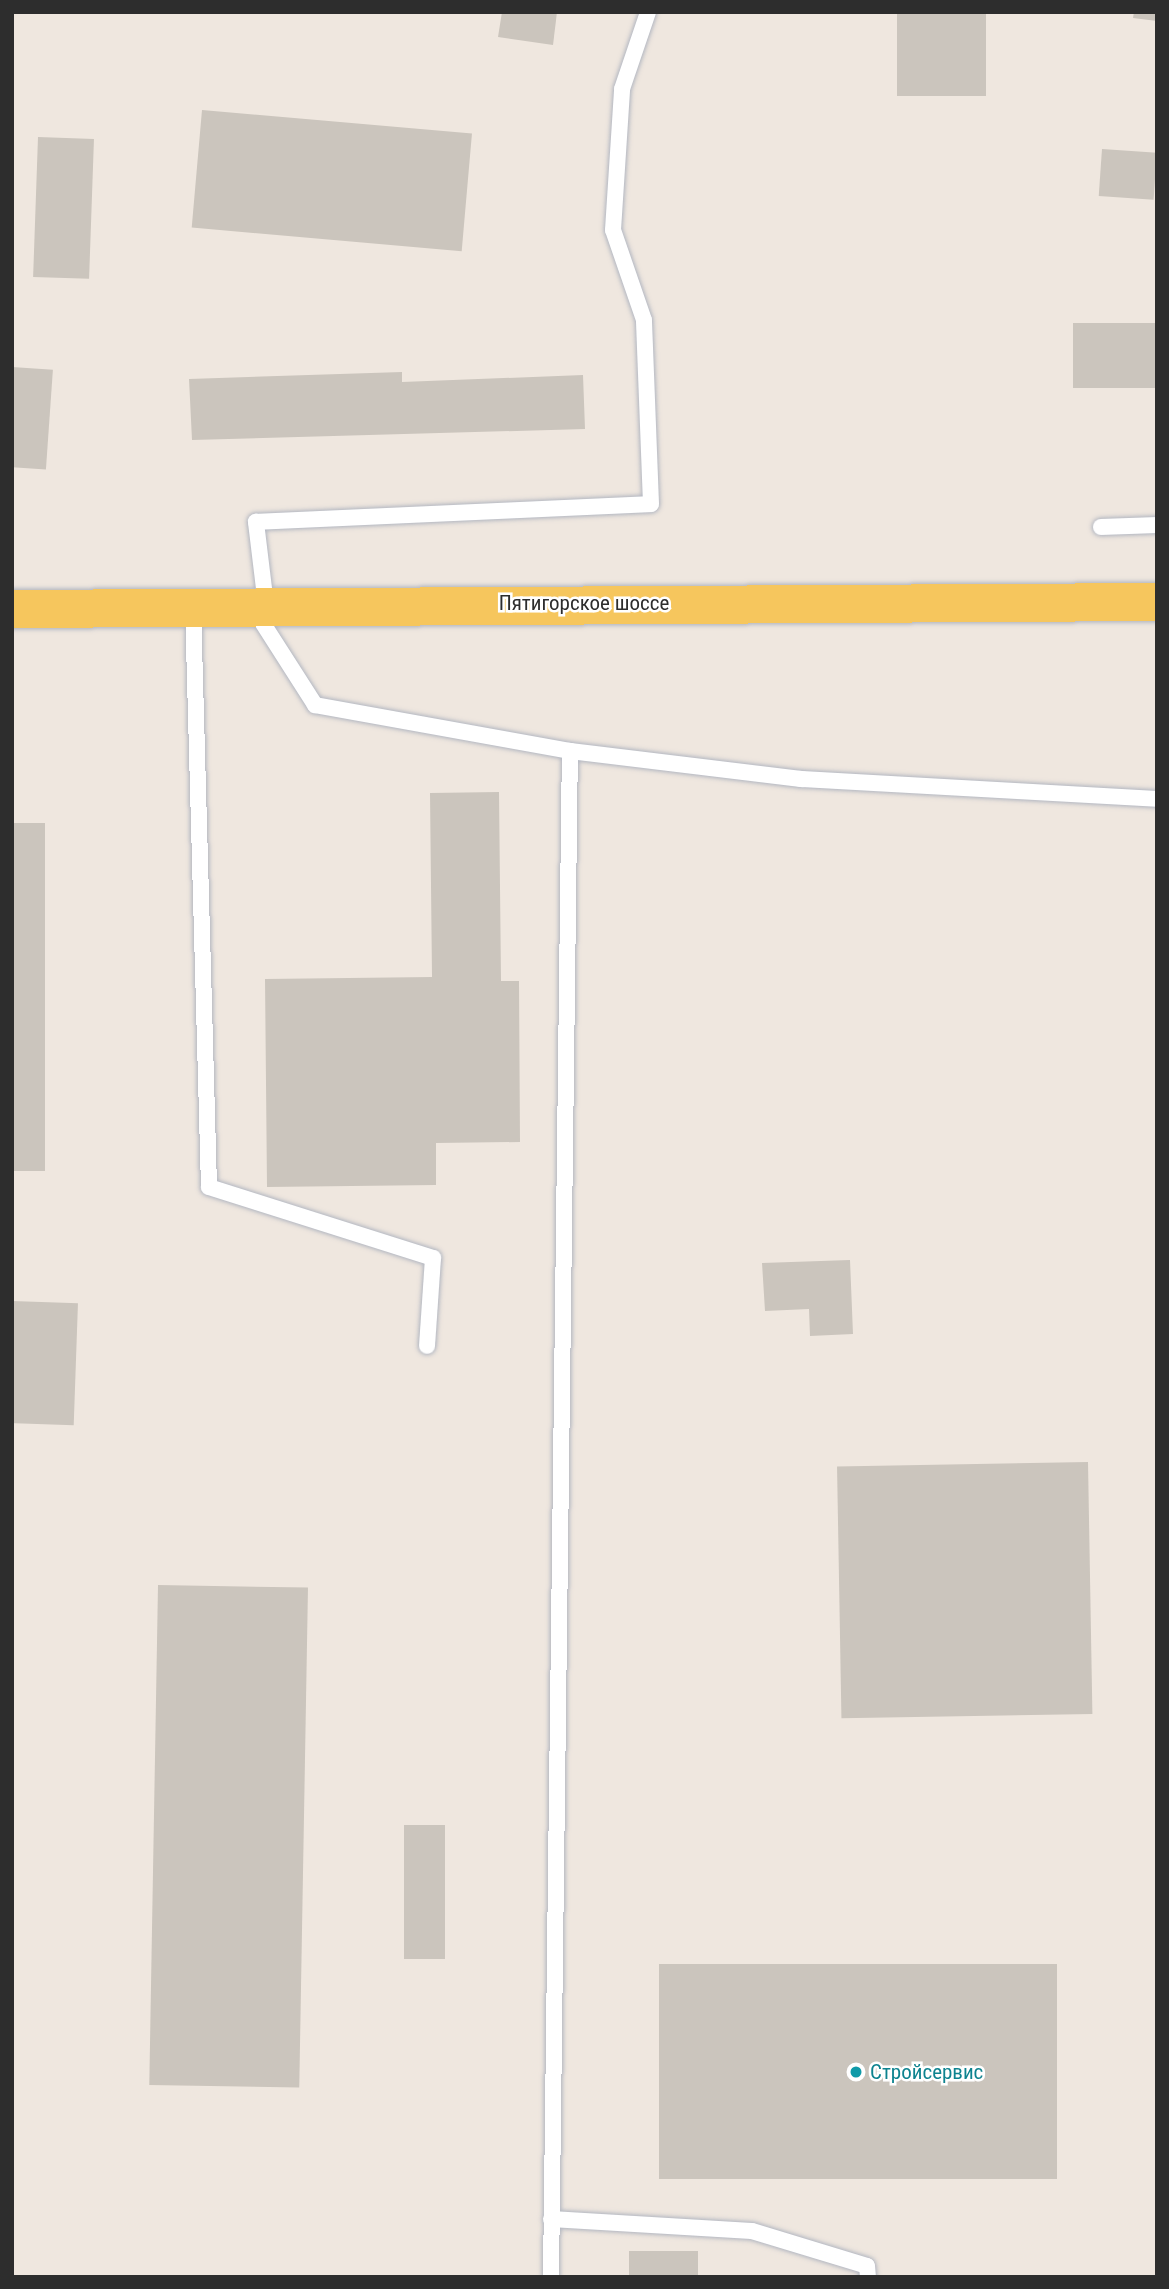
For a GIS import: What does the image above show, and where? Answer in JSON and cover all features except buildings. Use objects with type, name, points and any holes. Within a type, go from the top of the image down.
[{"type":"main road","name":"Пятигорское шоссе","points":[[12,609],[529,603],[1157,602]]},
{"type":"lane","points":[[648,12],[622,89],[612,230],[644,320],[651,504],[256,522],[260,607],[315,705],[570,751],[801,779],[1157,799]]},
{"type":"lane","points":[[1101,527],[1157,524]]},
{"type":"lane","points":[[193,607],[209,1187],[433,1258],[427,1346]]},
{"type":"lane","points":[[551,2277],[570,751]]},
{"type":"lane","points":[[551,2219],[752,2231],[867,2266],[868,2277]]},
{"type":"place","name":"Стройсервис","points":[[856,2072]]}]
